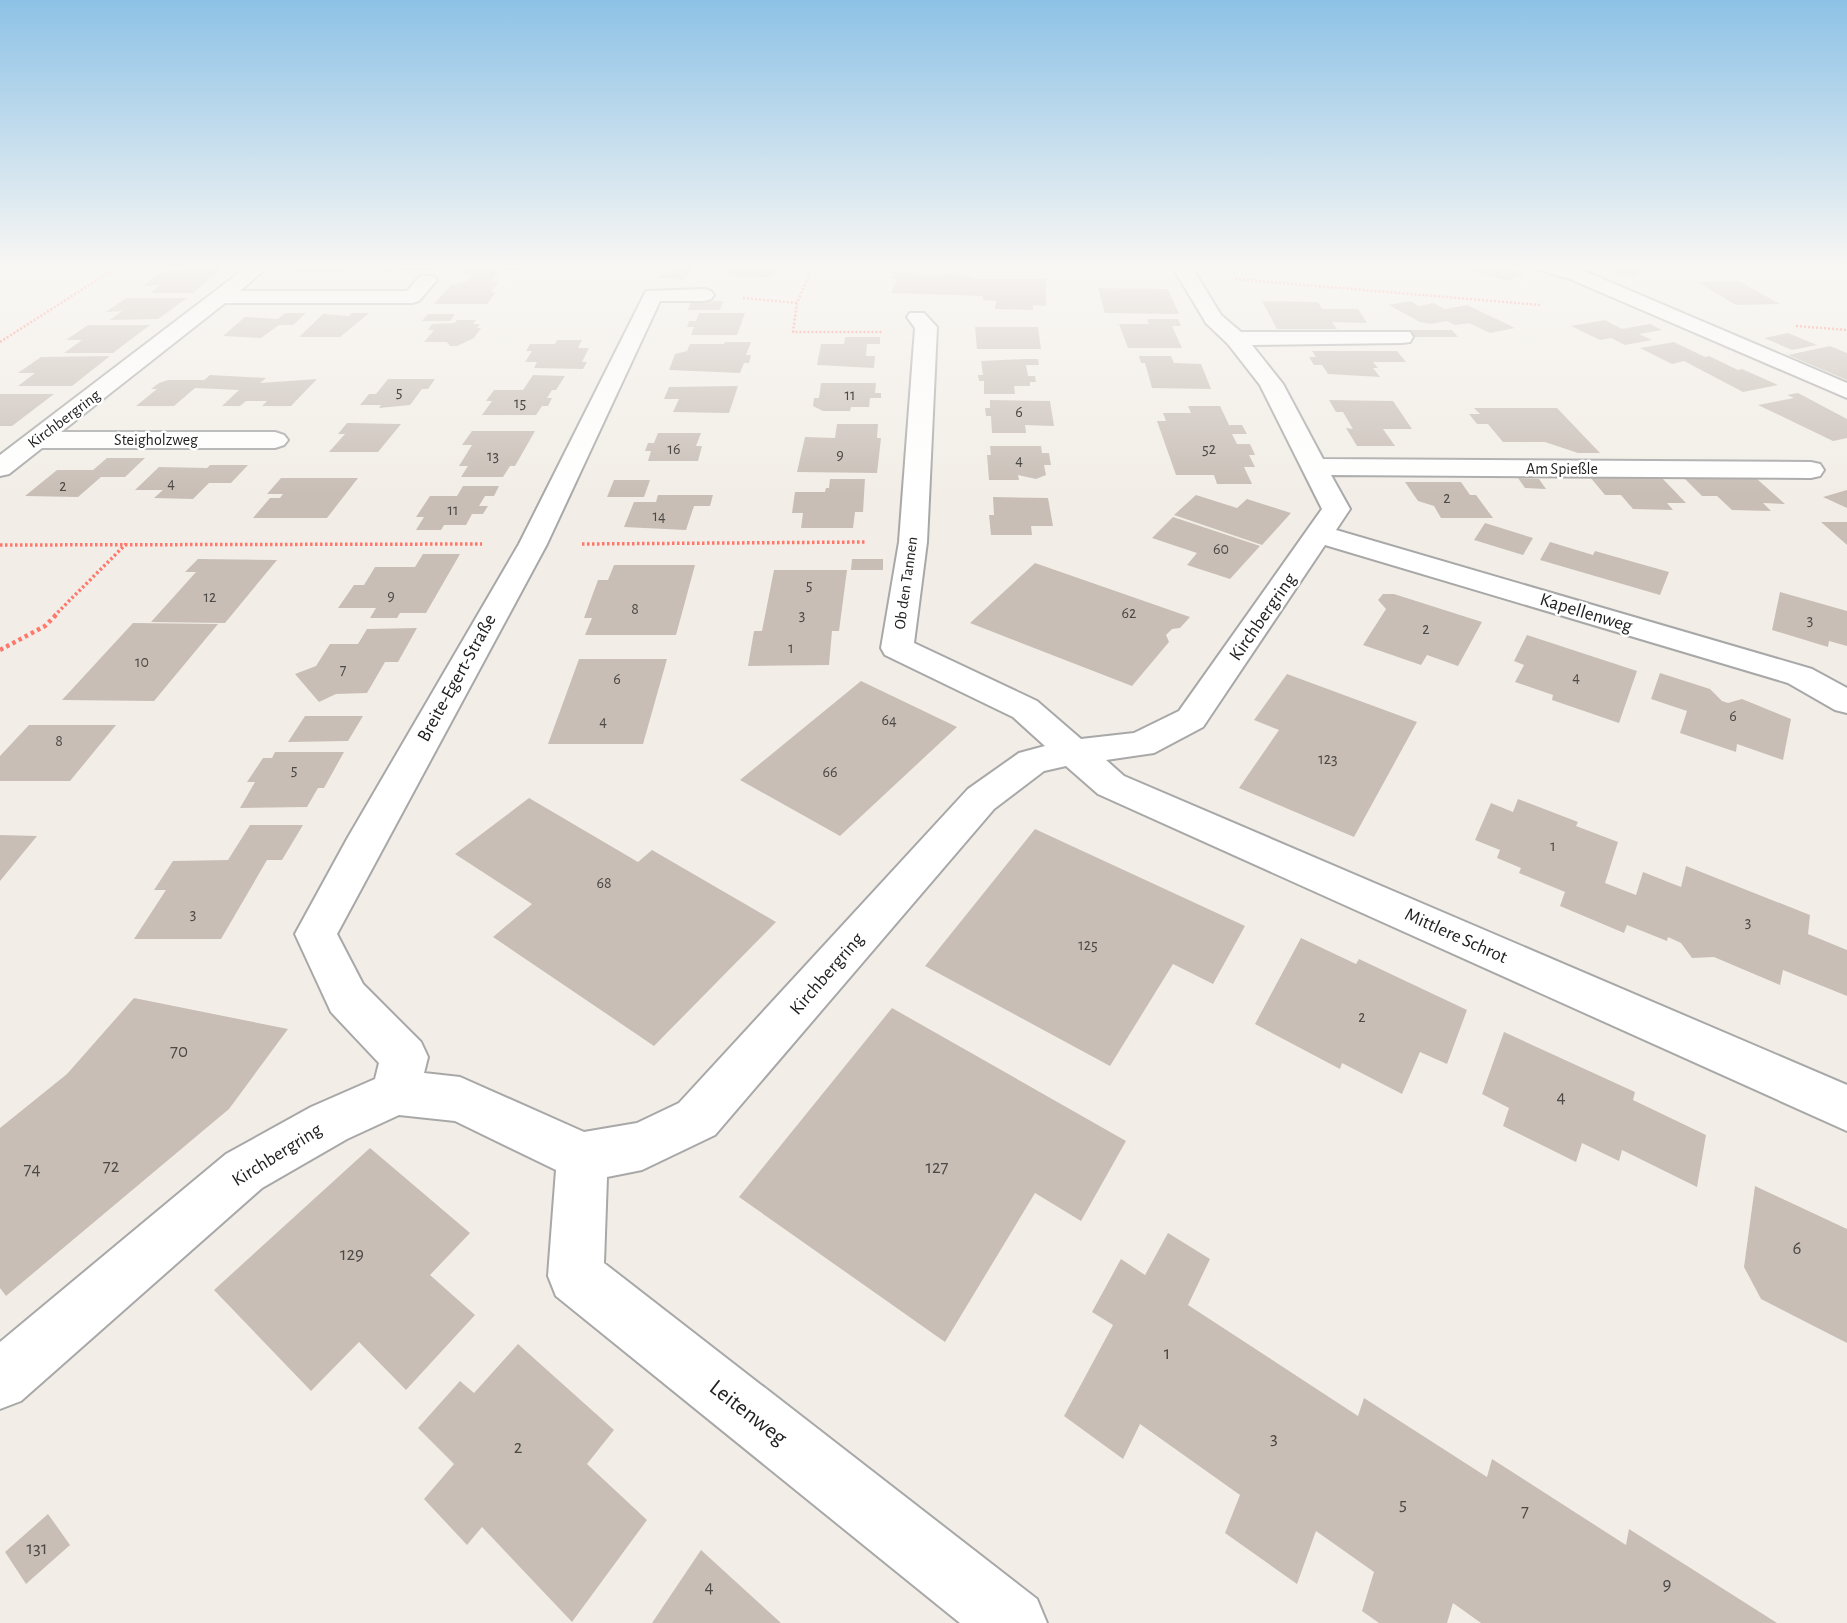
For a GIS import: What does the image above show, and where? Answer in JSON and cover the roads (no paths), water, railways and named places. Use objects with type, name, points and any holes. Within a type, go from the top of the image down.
[{"type":"street","name":"Kirchbergring","points":[[0,468],[164,342]]},
{"type":"street","name":"Breite-Egert-Straße","points":[[396,1093],[404,1057],[347,998],[316,934],[533,544],[630,342]]},
{"type":"street","name":"Ob den Tannen","points":[[920,342],[913,542],[897,648],[1025,709],[1072,752]]},
{"type":"street","name":"Kirchbergring","points":[[582,1157],[642,1146],[697,1119],[981,799],[1032,762],[1072,752],[1141,744],[1191,719],[1336,509],[1271,384],[1238,342]]},
{"type":"street","points":[[1732,342],[1847,391]]},
{"type":"street","name":"Steigholzweg","points":[[36,440],[275,440]]},
{"type":"street","name":"Am Spießle","points":[[1313,467],[1811,470]]},
{"type":"street","name":"Kapellenweg","points":[[1321,534],[1800,676],[1847,702]]},
{"type":"street","name":"Mittlere Schrot","points":[[1072,752],[1111,785],[1847,1108]]},
{"type":"street","name":"Kirchbergring","points":[[0,1380],[244,1171],[329,1124],[396,1093]]},
{"type":"street","points":[[396,1093],[460,1099],[582,1157]]},
{"type":"street","name":"Leitenweg","points":[[582,1157],[576,1276],[1013,1623]]}]
